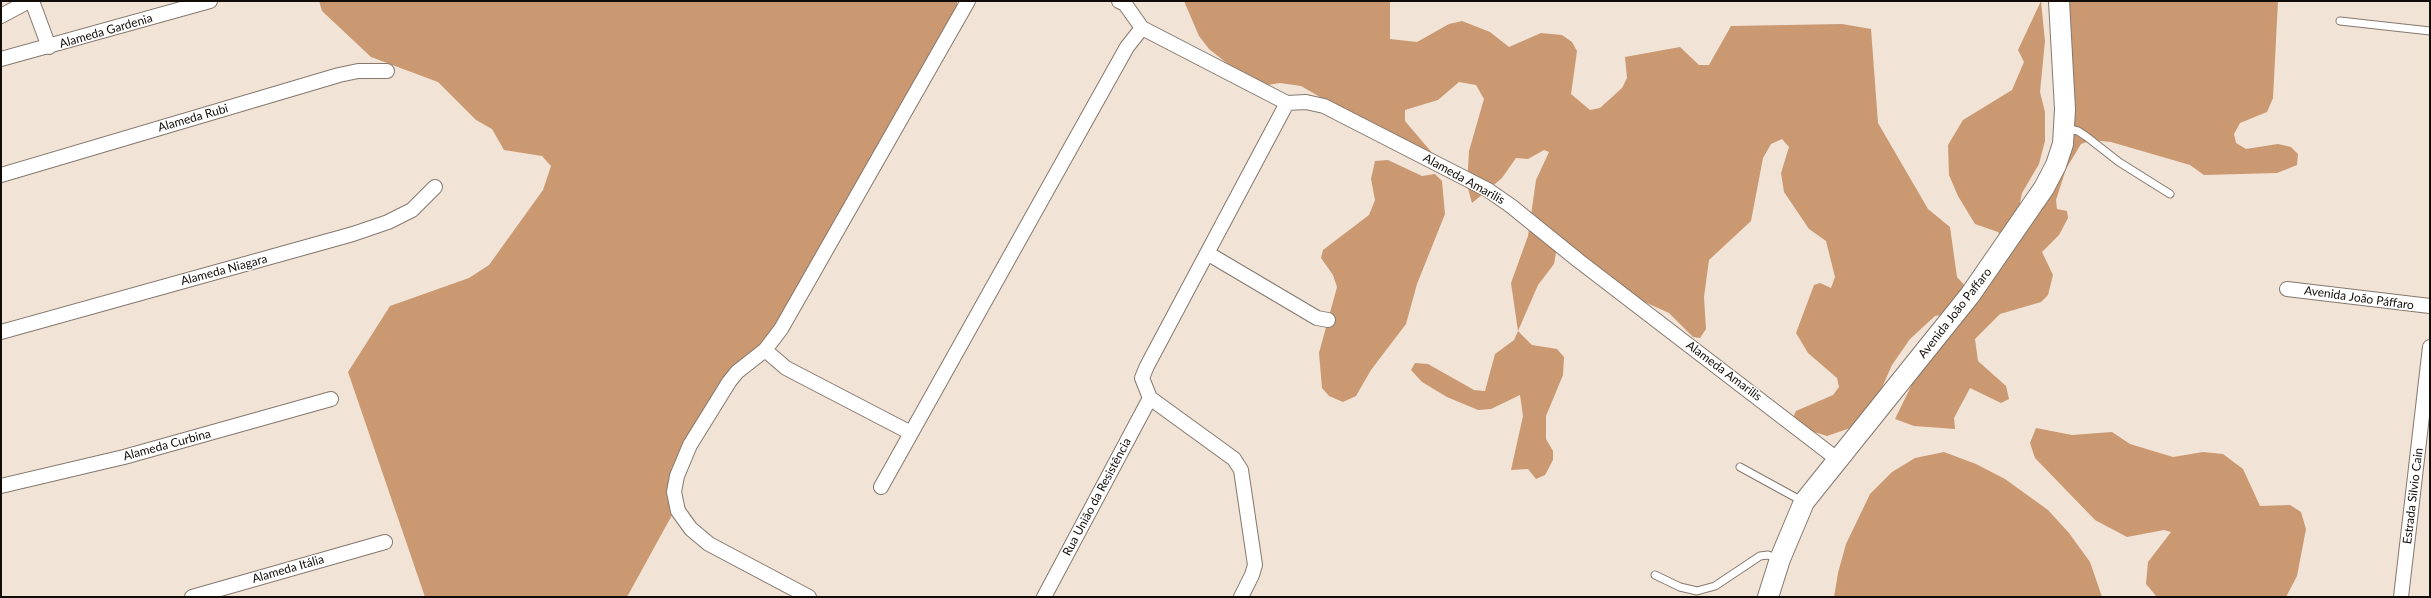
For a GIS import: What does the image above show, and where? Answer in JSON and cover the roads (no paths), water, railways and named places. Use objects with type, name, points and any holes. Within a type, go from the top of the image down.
[{"type":"street","points":[[1,16],[29,1]]},
{"type":"street","points":[[32,1],[49,47]]},
{"type":"street","name":"Alameda Gardenia","points":[[1,59],[49,47],[210,1]]},
{"type":"street","points":[[809,597],[709,544],[690,529],[678,511],[674,492],[677,476],[690,445],[729,382],[737,372],[764,350],[781,329],[968,1]]},
{"type":"street","name":"Alameda Amarilis","points":[[1119,1],[1125,4],[1142,28],[1287,103],[1306,102],[1324,106],[1488,190],[1511,206],[1578,260],[1837,458]]},
{"type":"street","name":"Avenida João Paffaro","points":[[1768,597],[1780,559],[1804,502],[1837,458],[1876,414],[1997,258],[2044,188],[2058,158],[2065,128],[2059,1]]},
{"type":"street","points":[[881,487],[1127,47],[1142,28]]},
{"type":"street","name":"Alameda Rubi","points":[[1,175],[339,75],[358,71],[386,71]]},
{"type":"street","points":[[1241,597],[1252,575],[1255,565],[1241,470],[1234,459],[1150,398],[1142,378],[1287,103]]},
{"type":"street","name":"Alameda Niagara","points":[[1,332],[353,234],[388,222],[412,210],[435,187]]},
{"type":"street","points":[[1207,253],[1316,318],[1328,320]]},
{"type":"street","name":"Avenida João Páffaro","points":[[2287,288],[2430,306]]},
{"type":"street","name":"Estrada Silvio Cain","points":[[2401,597],[2430,347]]},
{"type":"street","points":[[764,350],[786,368],[911,433]]},
{"type":"street","name":"Rua União da Resistência","points":[[1044,597],[1150,398]]},
{"type":"street","name":"Alameda Curbina","points":[[1,486],[124,457],[331,399]]},
{"type":"street","name":"Alameda Itália","points":[[192,597],[385,542]]},
{"type":"lane","points":[[2340,21],[2430,31]]},
{"type":"lane","points":[[2065,128],[2078,131],[2119,162],[2170,194]]},
{"type":"lane","points":[[1740,467],[1804,502]]},
{"type":"lane","points":[[1655,575],[1680,587],[1697,591],[1715,586],[1760,556],[1768,555],[1780,559]]}]
